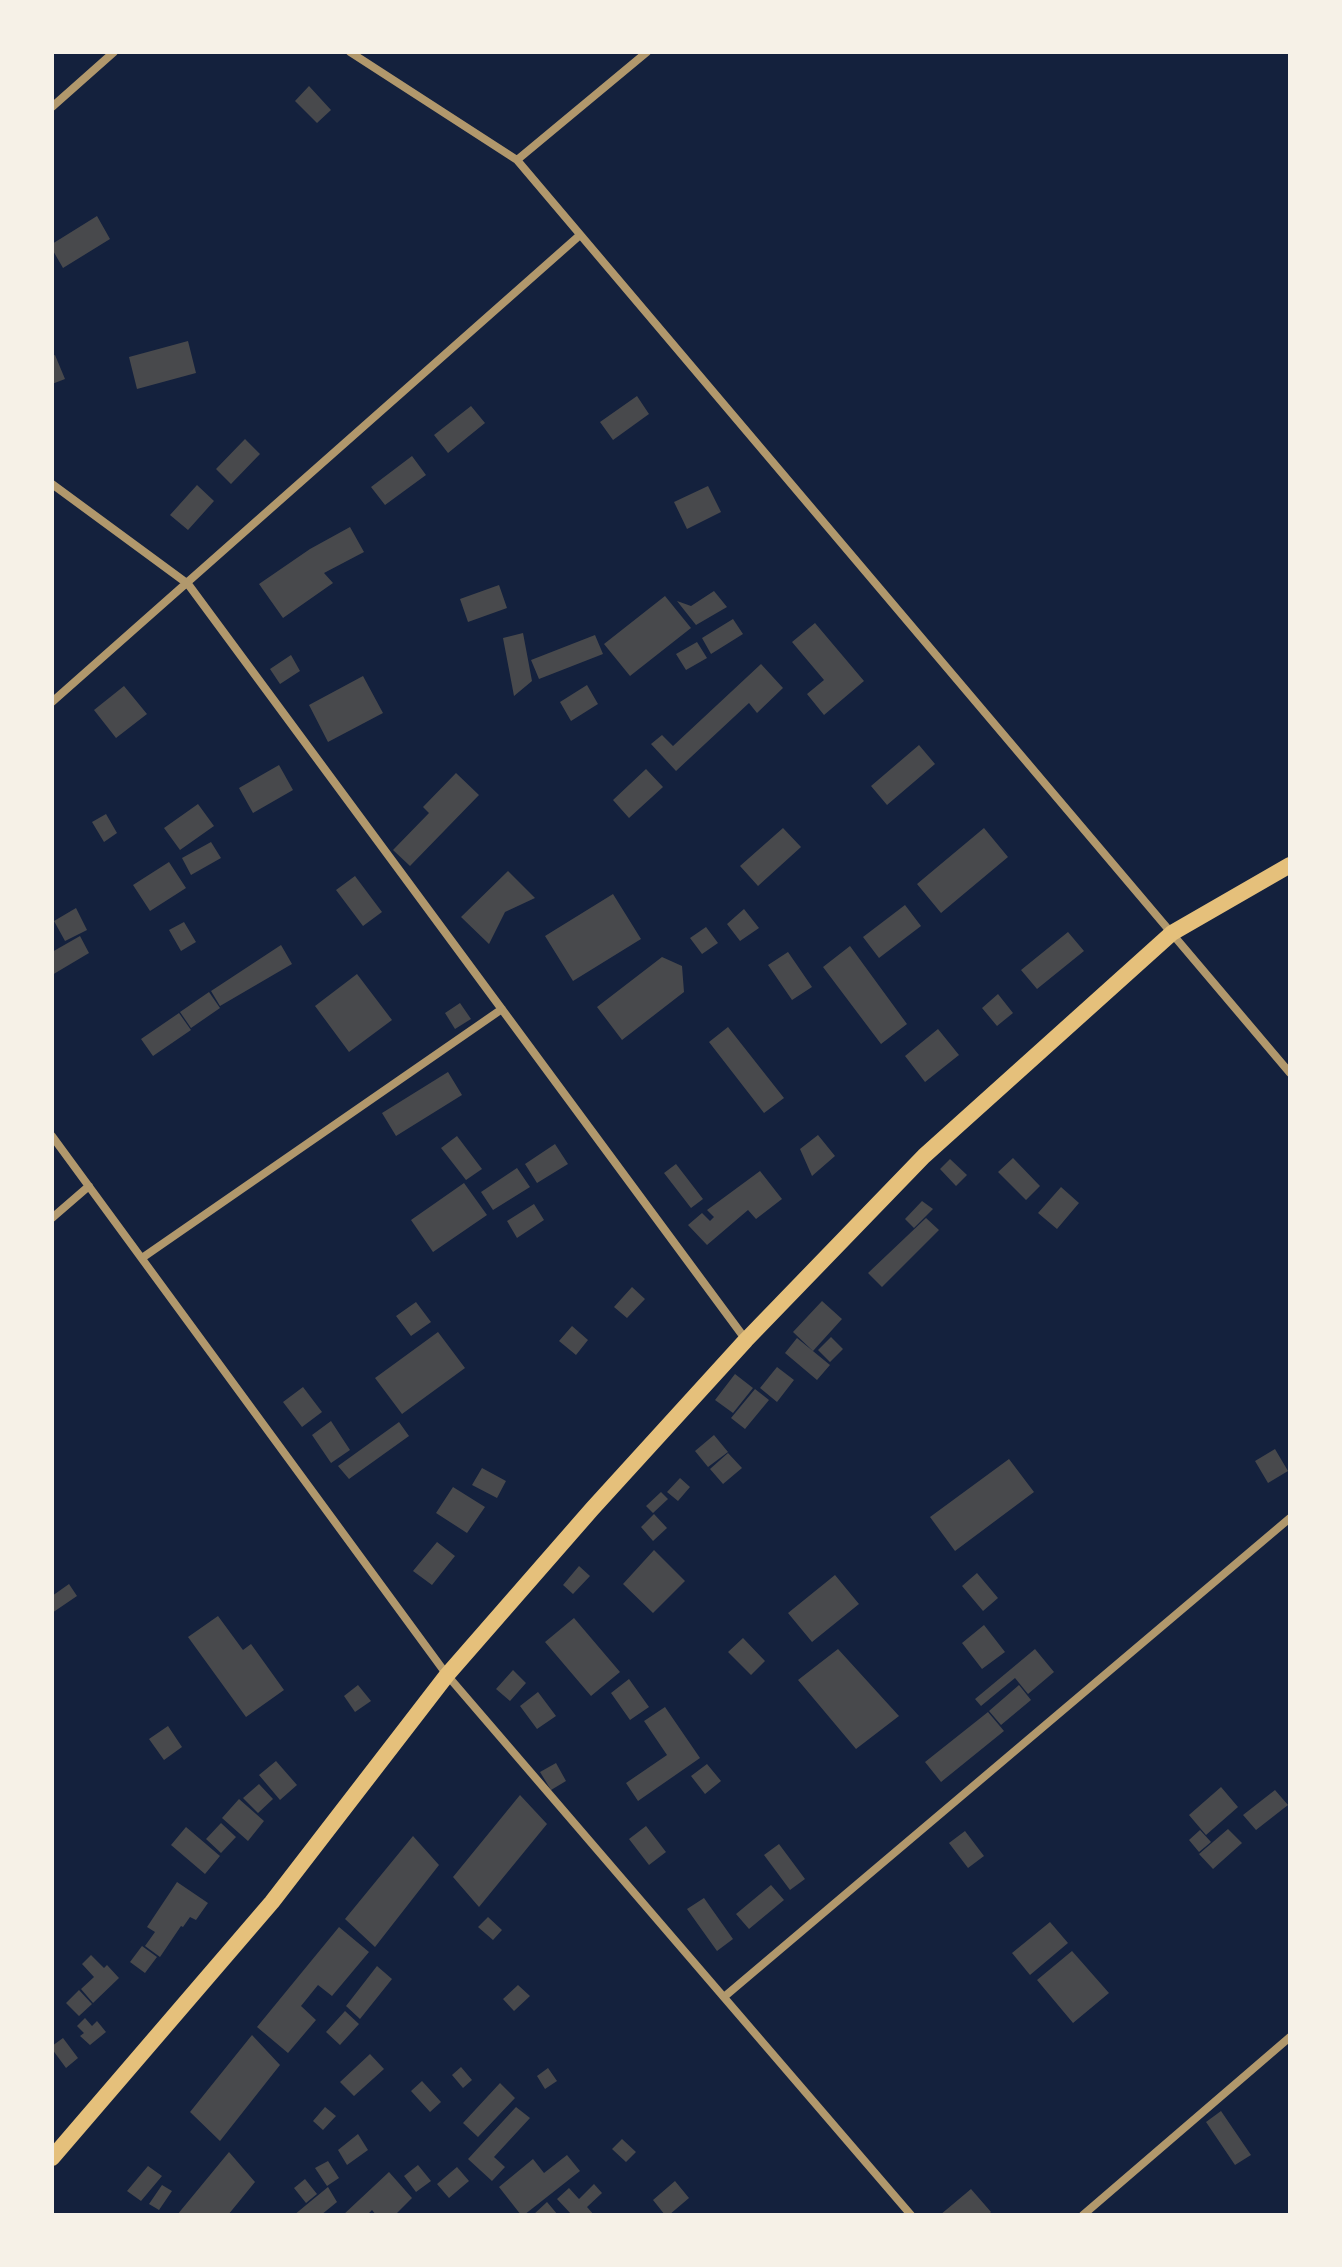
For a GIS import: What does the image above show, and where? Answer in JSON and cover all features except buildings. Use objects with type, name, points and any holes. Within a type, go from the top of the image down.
[{"type":"main road","points":[[52,2158],[272,1902],[447,1675],[746,1340],[924,1156],[1172,933],[1290,865]]},
{"type":"street","points":[[52,107],[114,52]]},
{"type":"street","points":[[350,52],[517,160],[1290,1073]]},
{"type":"street","points":[[517,160],[647,52]]},
{"type":"street","points":[[52,702],[580,235]]},
{"type":"street","points":[[52,484],[188,584],[746,1340]]},
{"type":"street","points":[[142,1258],[502,1009]]},
{"type":"street","points":[[52,1136],[447,1675],[911,2215]]},
{"type":"street","points":[[52,1218],[89,1186]]},
{"type":"street","points":[[724,1997],[1290,1518]]},
{"type":"street","points":[[1083,2215],[1290,2037]]}]
